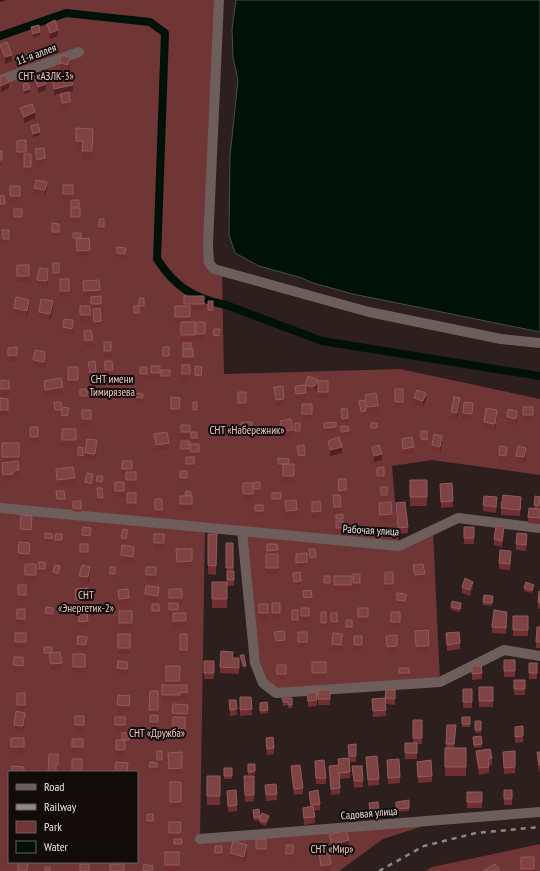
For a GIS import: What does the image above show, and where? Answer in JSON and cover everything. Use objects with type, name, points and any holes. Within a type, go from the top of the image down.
[{"type":"street","points":[[219,0],[208,244],[209,263],[214,270],[369,312],[501,339],[540,344]]},
{"type":"street","name":"11-я аллея","points":[[0,80],[79,52]]},
{"type":"street","name":"Рабочая улица","points":[[0,508],[399,546],[458,518],[540,528]]},
{"type":"street","points":[[242,531],[255,664],[263,683],[276,693],[440,682],[504,650],[540,656]]},
{"type":"street","name":"Садовая улица","points":[[200,839],[540,812]]},
{"type":"green space","points":[[7,0],[215,0],[208,268],[222,273],[224,374],[400,369],[540,399],[540,475],[432,460],[392,466],[399,546],[433,530],[440,682],[276,693],[263,683],[242,531],[205,527],[200,839],[445,819],[383,839],[339,871],[0,871],[0,2]]},
{"type":"green space","points":[[540,844],[540,871],[426,871],[432,867]]},
{"type":"water","points":[[236,0],[540,0],[540,332],[353,294],[259,266],[235,253],[229,235],[230,156],[238,80],[233,58],[232,29]]},
{"type":"building","points":[[55,20],[58,30],[50,33],[47,24]]},
{"type":"building","points":[[39,25],[40,32],[33,34],[31,27]]},
{"type":"building","points":[[7,42],[12,55],[5,57],[0,45]]},
{"type":"building","points":[[61,55],[70,57],[68,65],[60,63]]},
{"type":"building","points":[[5,75],[9,82],[1,86],[0,77]]},
{"type":"building","points":[[42,75],[46,84],[38,87],[34,78]]},
{"type":"building","points":[[70,75],[73,85],[54,89],[52,79]]},
{"type":"building","points":[[28,83],[30,89],[24,91],[23,84]]},
{"type":"building","points":[[69,92],[70,102],[62,103],[60,94]]},
{"type":"building","points":[[32,104],[35,112],[24,117],[20,108]]},
{"type":"building","points":[[38,124],[40,132],[33,134],[31,126]]},
{"type":"building","points":[[76,128],[93,129],[92,151],[82,151],[83,141],[76,141]]},
{"type":"building","points":[[26,140],[26,152],[17,152],[17,141]]},
{"type":"building","points":[[44,148],[45,158],[37,160],[35,149]]},
{"type":"building","points":[[0,151],[2,151],[2,160],[0,160]]},
{"type":"building","points":[[24,154],[31,154],[31,167],[24,167]]},
{"type":"building","points":[[36,180],[47,182],[45,190],[34,188]]},
{"type":"building","points":[[63,185],[73,185],[73,194],[63,194]]},
{"type":"building","points":[[10,186],[20,186],[20,196],[10,196]]},
{"type":"building","points":[[4,195],[5,204],[0,204],[0,196]]},
{"type":"building","points":[[71,200],[79,200],[79,207],[71,207]]},
{"type":"building","points":[[71,208],[80,208],[80,217],[71,217]]},
{"type":"building","points":[[14,209],[22,209],[22,217],[14,217]]},
{"type":"building","points":[[99,219],[104,219],[104,227],[99,227]]},
{"type":"building","points":[[52,223],[59,224],[59,232],[52,232]]},
{"type":"building","points":[[2,230],[9,230],[9,239],[3,239]]},
{"type":"building","points":[[73,233],[81,233],[81,238],[73,238]]},
{"type":"building","points":[[89,238],[90,250],[77,251],[76,239]]},
{"type":"building","points":[[117,247],[126,248],[125,254],[117,253]]},
{"type":"building","points":[[53,263],[59,263],[59,273],[53,273]]},
{"type":"building","points":[[17,265],[29,265],[29,276],[17,276]]},
{"type":"building","points":[[39,268],[48,269],[47,281],[37,280]]},
{"type":"building","points":[[60,279],[69,279],[69,291],[60,291]]},
{"type":"building","points":[[99,280],[100,290],[84,291],[83,281]]},
{"type":"building","points":[[101,296],[101,304],[91,304],[91,297]]},
{"type":"building","points":[[184,296],[204,296],[204,304],[184,304]]},
{"type":"building","points":[[16,297],[29,300],[27,311],[14,308]]},
{"type":"building","points":[[139,298],[144,298],[144,306],[139,306]]},
{"type":"building","points":[[41,299],[53,301],[50,314],[39,312]]},
{"type":"building","points":[[208,301],[213,301],[213,310],[208,310]]},
{"type":"building","points":[[80,306],[90,306],[90,315],[80,315]]},
{"type":"building","points":[[134,306],[139,306],[139,313],[134,313]]},
{"type":"building","points":[[175,306],[190,306],[190,317],[175,317]]},
{"type":"building","points":[[100,308],[101,321],[94,322],[93,309]]},
{"type":"building","points":[[64,319],[73,320],[72,329],[63,327]]},
{"type":"building","points":[[181,322],[195,322],[195,335],[181,335]]},
{"type":"building","points":[[196,322],[205,322],[205,334],[196,334]]},
{"type":"building","points":[[214,329],[220,329],[219,336],[213,335]]},
{"type":"building","points":[[91,330],[93,340],[85,341],[84,331]]},
{"type":"building","points":[[104,342],[111,342],[111,351],[104,351]]},
{"type":"building","points":[[183,343],[191,343],[191,349],[183,349]]},
{"type":"building","points":[[17,347],[17,355],[8,356],[8,348]]},
{"type":"building","points":[[163,347],[169,347],[169,356],[163,356]]},
{"type":"building","points":[[183,349],[193,349],[193,357],[183,357]]},
{"type":"building","points":[[35,350],[45,352],[44,362],[33,360]]},
{"type":"building","points":[[95,361],[96,372],[90,373],[88,362]]},
{"type":"building","points":[[105,361],[112,361],[113,370],[105,370]]},
{"type":"building","points":[[182,365],[190,365],[190,374],[182,374]]},
{"type":"building","points":[[151,366],[160,366],[160,373],[151,373]]},
{"type":"building","points":[[195,366],[202,367],[201,376],[195,375]]},
{"type":"building","points":[[68,367],[78,367],[78,380],[68,380]]},
{"type":"building","points":[[140,367],[147,367],[147,374],[140,374]]},
{"type":"building","points":[[161,370],[170,370],[170,376],[161,376]]},
{"type":"building","points":[[308,376],[318,380],[315,386],[313,385],[312,387],[305,385]]},
{"type":"building","points":[[61,378],[63,387],[45,390],[44,381]]},
{"type":"building","points":[[1,380],[9,381],[9,389],[1,389]]},
{"type":"building","points":[[318,381],[328,381],[328,392],[318,392]]},
{"type":"building","points":[[305,385],[306,393],[296,394],[295,386]]},
{"type":"building","points":[[283,386],[284,399],[276,400],[274,387]]},
{"type":"building","points":[[80,389],[87,389],[87,396],[80,396]]},
{"type":"building","points":[[395,389],[403,389],[403,402],[395,402]]},
{"type":"building","points":[[417,390],[426,393],[423,401],[414,398]]},
{"type":"building","points":[[238,392],[246,392],[246,403],[238,403]]},
{"type":"building","points":[[134,393],[143,394],[142,398],[134,397]]},
{"type":"building","points":[[376,393],[378,406],[367,407],[365,395]]},
{"type":"building","points":[[171,397],[180,398],[179,409],[171,409]]},
{"type":"building","points":[[454,397],[460,398],[457,413],[451,412]]},
{"type":"building","points":[[0,398],[8,399],[8,410],[0,410]]},
{"type":"building","points":[[364,400],[366,411],[361,412],[359,401]]},
{"type":"building","points":[[54,402],[61,402],[62,410],[55,410]]},
{"type":"building","points":[[193,402],[197,402],[197,410],[193,410]]},
{"type":"building","points":[[464,402],[473,403],[472,414],[463,413]]},
{"type":"building","points":[[302,404],[312,404],[312,414],[302,414]]},
{"type":"building","points":[[63,407],[69,408],[67,416],[61,415]]},
{"type":"building","points":[[523,407],[533,407],[533,415],[523,415]]},
{"type":"building","points":[[347,408],[348,418],[342,419],[341,409]]},
{"type":"building","points":[[486,408],[497,410],[495,424],[484,422]]},
{"type":"building","points":[[508,409],[517,411],[516,419],[507,417]]},
{"type":"building","points":[[82,410],[91,410],[91,419],[82,419]]},
{"type":"building","points":[[291,419],[293,430],[282,431],[280,421]]},
{"type":"building","points":[[241,422],[252,422],[252,431],[241,431]]},
{"type":"building","points":[[336,422],[336,427],[324,428],[324,423]]},
{"type":"building","points":[[295,423],[300,423],[300,431],[295,431]]},
{"type":"building","points":[[371,423],[377,423],[377,428],[371,428]]},
{"type":"building","points":[[181,425],[190,425],[190,432],[181,432]]},
{"type":"building","points":[[341,426],[348,426],[349,431],[341,432]]},
{"type":"building","points":[[30,427],[38,427],[38,437],[30,437]]},
{"type":"building","points":[[62,429],[76,429],[76,440],[62,440]]},
{"type":"building","points":[[421,431],[427,431],[427,440],[421,439]]},
{"type":"building","points":[[167,432],[169,443],[156,445],[154,434]]},
{"type":"building","points":[[191,432],[197,432],[197,438],[191,438]]},
{"type":"building","points":[[434,434],[442,436],[440,447],[432,445]]},
{"type":"building","points":[[339,437],[342,447],[330,450],[328,441]]},
{"type":"building","points":[[412,437],[414,447],[403,449],[402,439]]},
{"type":"building","points":[[87,439],[97,440],[95,454],[85,453]]},
{"type":"building","points":[[181,441],[189,441],[189,449],[181,449]]},
{"type":"building","points":[[2,443],[19,443],[19,457],[2,457]]},
{"type":"building","points":[[190,444],[199,444],[199,452],[190,452]]},
{"type":"building","points":[[304,445],[305,455],[299,456],[297,446]]},
{"type":"building","points":[[379,445],[382,454],[374,456],[372,447]]},
{"type":"building","points":[[500,446],[507,447],[506,456],[499,455]]},
{"type":"building","points":[[518,446],[526,448],[524,457],[516,456]]},
{"type":"building","points":[[78,447],[83,448],[83,456],[78,455]]},
{"type":"building","points":[[186,457],[194,457],[194,464],[186,464]]},
{"type":"building","points":[[278,458],[289,459],[288,464],[278,464]]},
{"type":"building","points":[[18,461],[19,470],[13,471],[13,474],[3,475],[2,463]]},
{"type":"building","points":[[122,461],[132,461],[132,469],[122,469]]},
{"type":"building","points":[[283,464],[294,464],[294,476],[283,476]]},
{"type":"building","points":[[73,467],[75,478],[57,480],[56,469]]},
{"type":"building","points":[[384,467],[384,476],[377,476],[377,468]]},
{"type":"building","points":[[180,471],[187,471],[187,478],[180,478]]},
{"type":"building","points":[[126,472],[136,472],[136,480],[126,480]]},
{"type":"building","points":[[87,473],[93,474],[91,484],[85,482]]},
{"type":"building","points":[[97,476],[103,476],[102,482],[96,481]]},
{"type":"building","points":[[338,479],[346,479],[346,490],[339,491]]},
{"type":"building","points":[[410,480],[427,480],[427,497],[410,497]]},
{"type":"building","points":[[115,482],[124,482],[124,491],[115,491]]},
{"type":"building","points":[[254,482],[260,482],[260,489],[254,489]]},
{"type":"building","points":[[243,483],[253,483],[253,494],[243,494]]},
{"type":"building","points":[[452,483],[453,501],[441,502],[440,484]]},
{"type":"building","points":[[381,487],[387,487],[387,495],[381,495]]},
{"type":"building","points":[[97,488],[102,488],[103,498],[98,498]]},
{"type":"building","points":[[56,491],[64,491],[65,499],[57,499]]},
{"type":"building","points":[[186,491],[191,492],[191,496],[185,496]]},
{"type":"building","points":[[127,493],[136,493],[136,503],[127,503]]},
{"type":"building","points":[[272,493],[281,493],[281,499],[272,499]]},
{"type":"building","points":[[333,495],[340,495],[341,507],[334,507]]},
{"type":"building","points":[[503,495],[521,497],[520,510],[501,508]]},
{"type":"building","points":[[180,496],[192,496],[192,504],[180,504]]},
{"type":"building","points":[[484,496],[497,497],[496,507],[483,505]]},
{"type":"building","points":[[535,496],[540,497],[539,506],[534,505]]},
{"type":"building","points":[[155,499],[162,499],[162,510],[155,510]]},
{"type":"building","points":[[296,500],[297,510],[286,511],[285,501]]},
{"type":"building","points":[[73,501],[81,501],[81,509],[73,508]]},
{"type":"building","points":[[320,501],[321,511],[312,512],[312,502]]},
{"type":"building","points":[[391,502],[392,514],[380,515],[379,503]]},
{"type":"building","points":[[405,502],[408,527],[398,528],[396,503]]},
{"type":"building","points":[[255,505],[263,505],[263,511],[255,511]]},
{"type":"building","points":[[529,508],[540,509],[540,518],[528,517]]},
{"type":"building","points":[[343,514],[343,519],[336,519],[336,515]]},
{"type":"building","points":[[21,515],[32,516],[31,530],[20,529]]},
{"type":"building","points":[[336,521],[343,521],[344,528],[336,528]]},
{"type":"building","points":[[496,526],[504,527],[502,541],[494,539]]},
{"type":"building","points":[[83,527],[91,528],[90,536],[82,535]]},
{"type":"building","points":[[464,527],[474,527],[474,538],[464,538]]},
{"type":"building","points":[[123,529],[128,530],[126,539],[121,538]]},
{"type":"building","points":[[45,533],[52,534],[52,539],[45,538]]},
{"type":"building","points":[[517,533],[527,534],[526,545],[516,544]]},
{"type":"building","points":[[55,534],[62,534],[62,540],[55,540]]},
{"type":"building","points":[[154,534],[164,534],[164,543],[154,543]]},
{"type":"building","points":[[208,534],[217,534],[216,566],[208,565]]},
{"type":"building","points":[[19,542],[30,543],[29,554],[18,553]]},
{"type":"building","points":[[226,543],[233,543],[233,568],[226,568]]},
{"type":"building","points":[[80,544],[88,544],[88,552],[80,552]]},
{"type":"building","points":[[267,544],[277,544],[278,550],[267,551]]},
{"type":"building","points":[[122,545],[134,547],[133,557],[121,555]]},
{"type":"building","points":[[176,549],[192,549],[192,561],[177,562]]},
{"type":"building","points":[[309,549],[315,549],[316,557],[310,558]]},
{"type":"building","points":[[500,550],[511,551],[510,564],[499,563]]},
{"type":"building","points":[[307,553],[307,562],[296,563],[296,554]]},
{"type":"building","points":[[266,554],[278,554],[278,568],[266,568]]},
{"type":"building","points":[[39,562],[45,562],[45,569],[39,569]]},
{"type":"building","points":[[25,564],[36,564],[36,575],[25,575]]},
{"type":"building","points":[[423,564],[425,574],[415,575],[413,565]]},
{"type":"building","points":[[55,565],[60,566],[58,574],[53,572]]},
{"type":"building","points":[[82,565],[90,567],[88,577],[79,576]]},
{"type":"building","points":[[110,567],[115,567],[115,574],[110,574]]},
{"type":"building","points":[[146,567],[156,567],[156,575],[146,575]]},
{"type":"building","points":[[227,571],[234,571],[234,580],[227,580]]},
{"type":"building","points":[[300,572],[301,581],[294,582],[293,573]]},
{"type":"building","points":[[385,572],[393,572],[393,584],[385,584]]},
{"type":"building","points":[[353,574],[360,574],[360,583],[353,583]]},
{"type":"building","points":[[324,576],[330,576],[330,583],[324,583]]},
{"type":"building","points":[[334,576],[351,576],[351,585],[334,585]]},
{"type":"building","points":[[465,578],[473,582],[470,590],[462,587]]},
{"type":"building","points":[[212,582],[227,582],[227,599],[212,599]]},
{"type":"building","points":[[526,582],[534,585],[532,590],[524,588]]},
{"type":"building","points":[[18,585],[26,585],[26,595],[18,595]]},
{"type":"building","points":[[146,586],[159,587],[158,596],[145,594]]},
{"type":"building","points":[[88,588],[89,600],[76,600],[75,589]]},
{"type":"building","points":[[128,589],[129,598],[119,599],[118,590]]},
{"type":"building","points":[[169,589],[182,589],[182,598],[169,598]]},
{"type":"building","points":[[311,590],[312,597],[304,598],[303,591]]},
{"type":"building","points":[[539,591],[540,592],[540,603],[538,602]]},
{"type":"building","points":[[397,593],[406,594],[405,601],[397,600]]},
{"type":"building","points":[[484,595],[493,596],[492,603],[483,602]]},
{"type":"building","points":[[452,601],[461,603],[460,609],[451,607]]},
{"type":"building","points":[[169,603],[178,603],[178,610],[169,610]]},
{"type":"building","points":[[272,603],[280,603],[280,613],[272,613]]},
{"type":"building","points":[[98,604],[98,610],[91,613],[90,605]]},
{"type":"building","points":[[152,604],[159,604],[159,611],[152,611]]},
{"type":"building","points":[[259,604],[268,604],[268,613],[259,613]]},
{"type":"building","points":[[46,607],[53,608],[53,614],[45,613]]},
{"type":"building","points":[[301,608],[309,608],[309,616],[301,616]]},
{"type":"building","points":[[358,608],[368,608],[368,617],[358,617]]},
{"type":"building","points":[[17,609],[25,609],[25,619],[17,619]]},
{"type":"building","points":[[292,610],[298,610],[298,620],[292,620]]},
{"type":"building","points":[[494,610],[507,612],[506,628],[492,627]]},
{"type":"building","points":[[87,611],[88,621],[79,622],[78,612]]},
{"type":"building","points":[[119,611],[132,611],[132,623],[119,623]]},
{"type":"building","points":[[321,612],[326,612],[326,623],[321,623]]},
{"type":"building","points":[[391,612],[400,612],[400,622],[391,622]]},
{"type":"building","points":[[173,613],[186,613],[186,621],[173,621]]},
{"type":"building","points":[[331,613],[337,613],[337,622],[331,622]]},
{"type":"building","points":[[513,616],[528,616],[528,630],[513,630]]},
{"type":"building","points":[[346,620],[352,620],[352,627],[346,627]]},
{"type":"building","points":[[537,627],[540,627],[540,642],[536,642]]},
{"type":"building","points":[[428,630],[429,646],[416,646],[415,631]]},
{"type":"building","points":[[284,631],[285,640],[276,641],[274,632]]},
{"type":"building","points":[[298,632],[307,632],[307,642],[298,642]]},
{"type":"building","points":[[459,632],[460,643],[447,645],[446,633]]},
{"type":"building","points":[[15,633],[26,633],[26,642],[15,642]]},
{"type":"building","points":[[333,633],[342,634],[341,645],[332,644]]},
{"type":"building","points":[[118,634],[130,634],[130,648],[118,648]]},
{"type":"building","points":[[180,634],[187,634],[187,650],[180,650]]},
{"type":"building","points":[[397,635],[397,646],[387,647],[386,636]]},
{"type":"building","points":[[78,636],[87,637],[86,645],[77,644]]},
{"type":"building","points":[[354,636],[362,636],[362,645],[354,645]]},
{"type":"building","points":[[44,647],[52,647],[52,653],[44,653]]},
{"type":"building","points":[[221,651],[233,652],[232,658],[239,658],[239,668],[220,667]]},
{"type":"building","points":[[60,652],[62,663],[51,664],[49,653]]},
{"type":"building","points":[[73,654],[85,654],[85,667],[73,667]]},
{"type":"building","points":[[240,655],[244,655],[246,666],[243,666]]},
{"type":"building","points":[[14,657],[23,657],[23,666],[13,665]]},
{"type":"building","points":[[504,660],[515,660],[515,671],[504,671]]},
{"type":"building","points":[[118,661],[128,662],[127,669],[117,668]]},
{"type":"building","points":[[204,661],[214,661],[214,673],[204,673]]},
{"type":"building","points":[[312,662],[326,662],[326,673],[312,673]]},
{"type":"building","points":[[529,663],[537,663],[537,673],[529,673]]},
{"type":"building","points":[[277,665],[286,665],[286,674],[277,674]]},
{"type":"building","points":[[166,666],[180,666],[179,681],[166,681]]},
{"type":"building","points":[[472,666],[481,666],[482,673],[472,674]]},
{"type":"building","points":[[399,668],[409,668],[409,673],[399,673]]},
{"type":"building","points":[[514,680],[525,680],[525,689],[514,689]]},
{"type":"building","points":[[162,685],[187,685],[187,693],[180,692],[180,695],[162,695]]},
{"type":"building","points":[[479,687],[493,687],[493,701],[479,701]]},
{"type":"building","points":[[463,689],[472,689],[472,702],[463,702]]},
{"type":"building","points":[[318,690],[330,690],[330,699],[318,699]]},
{"type":"building","points":[[386,690],[395,690],[395,699],[385,698]]},
{"type":"building","points":[[150,691],[158,691],[158,710],[149,710]]},
{"type":"building","points":[[317,692],[317,700],[308,701],[307,693]]},
{"type":"building","points":[[17,693],[25,693],[25,705],[17,705]]},
{"type":"building","points":[[118,695],[130,696],[129,706],[117,705]]},
{"type":"building","points":[[240,697],[251,697],[252,709],[240,710]]},
{"type":"building","points":[[282,698],[292,698],[292,705],[288,705],[288,702],[283,702]]},
{"type":"building","points":[[385,698],[386,710],[373,711],[372,699]]},
{"type":"building","points":[[229,700],[236,700],[237,709],[230,710]]},
{"type":"building","points":[[267,702],[268,710],[260,711],[260,703]]},
{"type":"building","points":[[173,704],[188,705],[187,714],[172,713]]},
{"type":"building","points":[[16,711],[25,713],[23,726],[14,725]]},
{"type":"building","points":[[150,715],[158,715],[158,722],[150,722]]},
{"type":"building","points":[[75,716],[84,716],[84,725],[75,725]]},
{"type":"building","points":[[115,717],[125,717],[125,725],[115,725]]},
{"type":"building","points":[[173,717],[185,717],[185,729],[173,729]]},
{"type":"building","points":[[462,717],[470,717],[470,724],[462,724]]},
{"type":"building","points":[[413,720],[422,720],[422,738],[413,738]]},
{"type":"building","points":[[475,721],[481,721],[481,730],[475,730]]},
{"type":"building","points":[[447,725],[456,725],[454,744],[446,744]]},
{"type":"building","points":[[523,726],[523,736],[515,737],[515,727]]},
{"type":"building","points":[[150,728],[157,728],[158,737],[151,737]]},
{"type":"building","points":[[122,733],[129,733],[129,740],[122,740]]},
{"type":"building","points":[[481,736],[482,744],[474,745],[473,737]]},
{"type":"building","points":[[273,737],[274,748],[267,749],[266,738]]},
{"type":"building","points":[[11,738],[24,738],[24,747],[11,747]]},
{"type":"building","points":[[72,739],[83,739],[83,747],[72,747]]},
{"type":"building","points":[[116,740],[125,740],[125,750],[116,750]]},
{"type":"building","points":[[405,743],[417,743],[417,753],[405,753]]},
{"type":"building","points":[[356,744],[356,756],[349,756],[348,745]]},
{"type":"building","points":[[445,748],[466,748],[466,767],[445,767]]},
{"type":"building","points":[[490,749],[492,758],[488,759],[489,767],[479,768],[476,751]]},
{"type":"building","points":[[157,751],[162,751],[162,760],[157,760]]},
{"type":"building","points":[[515,751],[515,767],[504,768],[503,752]]},
{"type":"building","points":[[182,752],[182,768],[169,769],[168,753]]},
{"type":"building","points":[[537,752],[540,752],[540,765],[539,765]]},
{"type":"building","points":[[49,754],[58,754],[58,765],[56,765],[56,771],[48,771]]},
{"type":"building","points":[[377,756],[379,779],[368,780],[366,757]]},
{"type":"building","points":[[349,758],[350,772],[339,773],[340,788],[331,789],[329,766],[339,765],[338,759]]},
{"type":"building","points":[[72,759],[82,759],[82,771],[72,771]]},
{"type":"building","points":[[399,759],[400,777],[388,778],[387,760]]},
{"type":"building","points":[[324,760],[326,778],[316,778],[315,761]]},
{"type":"building","points":[[431,760],[432,776],[418,777],[417,762]]},
{"type":"building","points":[[116,762],[128,763],[127,771],[115,771]]},
{"type":"building","points":[[150,762],[157,763],[157,767],[149,767]]},
{"type":"building","points":[[248,764],[255,764],[255,771],[248,772]]},
{"type":"building","points":[[300,765],[303,788],[294,789],[291,766]]},
{"type":"building","points":[[12,766],[24,767],[24,771],[12,771]]},
{"type":"building","points":[[352,766],[362,766],[363,781],[354,781]]},
{"type":"building","points":[[224,768],[232,768],[232,776],[224,776]]},
{"type":"building","points":[[207,776],[220,776],[220,796],[207,796]]},
{"type":"building","points":[[244,776],[254,776],[254,795],[245,795]]},
{"type":"building","points":[[170,782],[181,782],[181,802],[170,802]]},
{"type":"building","points":[[276,784],[277,794],[266,795],[265,785]]},
{"type":"building","points":[[236,790],[237,805],[228,806],[227,791]]},
{"type":"building","points":[[318,790],[320,804],[311,805],[309,792]]},
{"type":"building","points":[[504,790],[512,790],[512,799],[504,799]]},
{"type":"building","points":[[467,792],[482,792],[482,802],[467,802]]},
{"type":"building","points":[[409,800],[409,808],[396,809],[396,802]]},
{"type":"building","points":[[378,802],[379,810],[370,811],[369,803]]},
{"type":"building","points":[[313,806],[315,817],[304,818],[303,808]]},
{"type":"building","points":[[259,809],[260,817],[254,818],[253,810]]},
{"type":"building","points":[[262,813],[269,816],[266,822],[259,820]]},
{"type":"building","points":[[147,814],[153,814],[153,821],[147,821]]},
{"type":"building","points":[[169,822],[181,822],[180,833],[169,833]]},
{"type":"building","points":[[346,830],[349,840],[332,845],[329,835]]},
{"type":"building","points":[[174,839],[182,839],[182,844],[174,844]]},
{"type":"building","points":[[256,839],[266,839],[266,849],[256,849]]},
{"type":"building","points":[[233,841],[247,845],[244,857],[230,853]]},
{"type":"building","points":[[286,845],[293,845],[293,854],[286,854]]},
{"type":"building","points":[[215,846],[222,846],[222,853],[215,853]]},
{"type":"building","points":[[329,850],[331,864],[321,866],[319,852]]},
{"type":"building","points":[[165,852],[179,852],[179,865],[165,865]]},
{"type":"building","points":[[521,857],[534,857],[534,869],[521,869]]},
{"type":"building","points":[[18,863],[28,863],[27,871],[18,871]]},
{"type":"building","points":[[80,864],[89,864],[89,871],[80,871]]},
{"type":"building","points":[[110,864],[124,864],[124,871],[110,871]]},
{"type":"building","points":[[144,864],[153,866],[152,871],[143,871]]},
{"type":"building","points":[[495,864],[500,871],[483,871]]},
{"type":"building","points":[[45,867],[50,867],[50,871],[45,871]]},
{"type":"waterway","points":[[0,36],[66,13],[150,22],[165,33],[157,259],[171,277],[186,290],[204,299],[226,305],[322,341],[540,376]]},
{"type":"railway","points":[[379,871],[424,846],[476,833],[540,827]]},
{"type":"park label","name":"СНТ «АЗЛК-3»","points":[[46,76]]},
{"type":"park label","name":"СНТ имени Тимирязева","points":[[112,385]]},
{"type":"park label","name":"СНТ «Набережник»","points":[[247,430]]},
{"type":"park label","name":"СНТ «Энергетик-2»","points":[[86,601]]},
{"type":"park label","name":"СНТ «Дружба»","points":[[157,733]]},
{"type":"park label","name":"СНТ «Мир»","points":[[332,849]]}]
